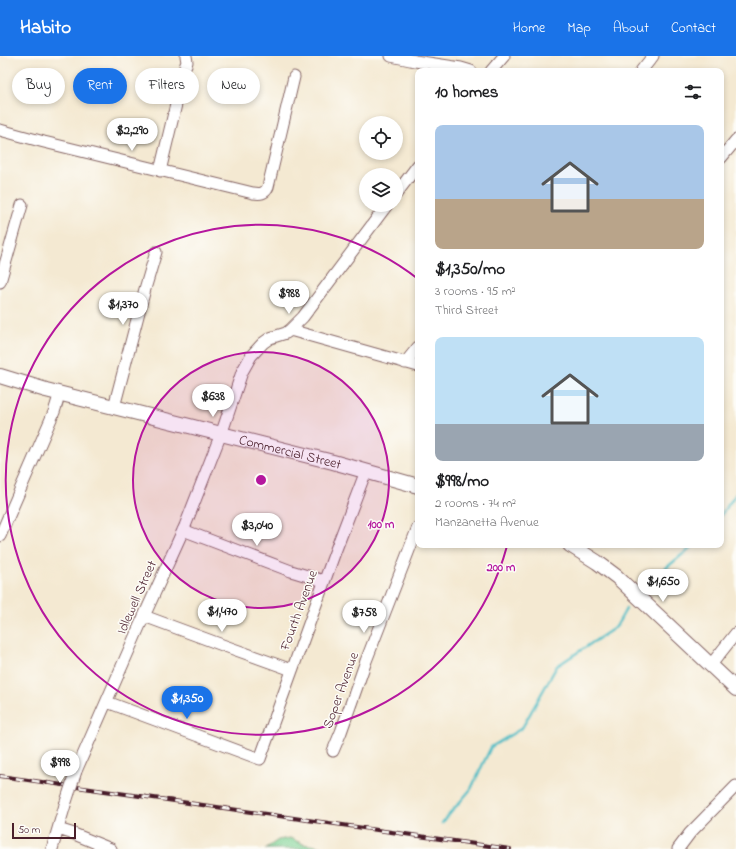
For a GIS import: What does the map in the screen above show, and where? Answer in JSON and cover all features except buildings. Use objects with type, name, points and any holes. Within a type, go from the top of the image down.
[{"type":"main road","name":"Commercial Street","points":[[0,376],[46,390],[366,471],[415,485]]},
{"type":"main road","points":[[575,548],[616,577],[736,689]]},
{"type":"street","points":[[160,171],[186,67],[186,56]]},
{"type":"street","points":[[391,56],[461,68]]},
{"type":"street","points":[[494,68],[504,56]]},
{"type":"street","points":[[643,68],[653,56]]},
{"type":"street","points":[[0,130],[160,171],[253,193],[263,193],[268,187],[294,77]]},
{"type":"street","points":[[724,154],[736,140]]},
{"type":"street","points":[[403,185],[415,169]]},
{"type":"street","points":[[0,282],[22,204]]},
{"type":"street","points":[[382,212],[303,317],[290,330],[415,365]]},
{"type":"street","points":[[114,407],[156,252]]},
{"type":"street","name":"Idlewell Street","points":[[52,849],[76,771],[183,530],[221,434],[242,372],[251,356],[263,343],[270,338],[286,333],[290,330]]},
{"type":"street","points":[[405,363],[415,351]]},
{"type":"street","points":[[0,536],[54,412],[60,393]]},
{"type":"street","name":"Fourth Avenue","points":[[107,702],[260,759],[324,581],[366,471]]},
{"type":"street","points":[[183,530],[278,566],[324,581]]},
{"type":"street","name":"Soper Avenue","points":[[333,751],[415,535]]},
{"type":"street","points":[[144,616],[292,670]]},
{"type":"street","points":[[710,666],[736,633]]},
{"type":"street","points":[[678,849],[690,833],[736,786]]},
{"type":"street","points":[[58,829],[111,849]]},
{"type":"green space","points":[[290,838],[303,844],[317,846],[324,849],[265,849],[278,840]]},
{"type":"waterway","points":[[724,511],[736,494]]},
{"type":"waterway","points":[[649,582],[690,548]]},
{"type":"waterway","points":[[442,823],[471,789],[491,747],[522,728],[557,666],[616,627],[626,609]]},
{"type":"railway","points":[[0,776],[510,849]]}]
